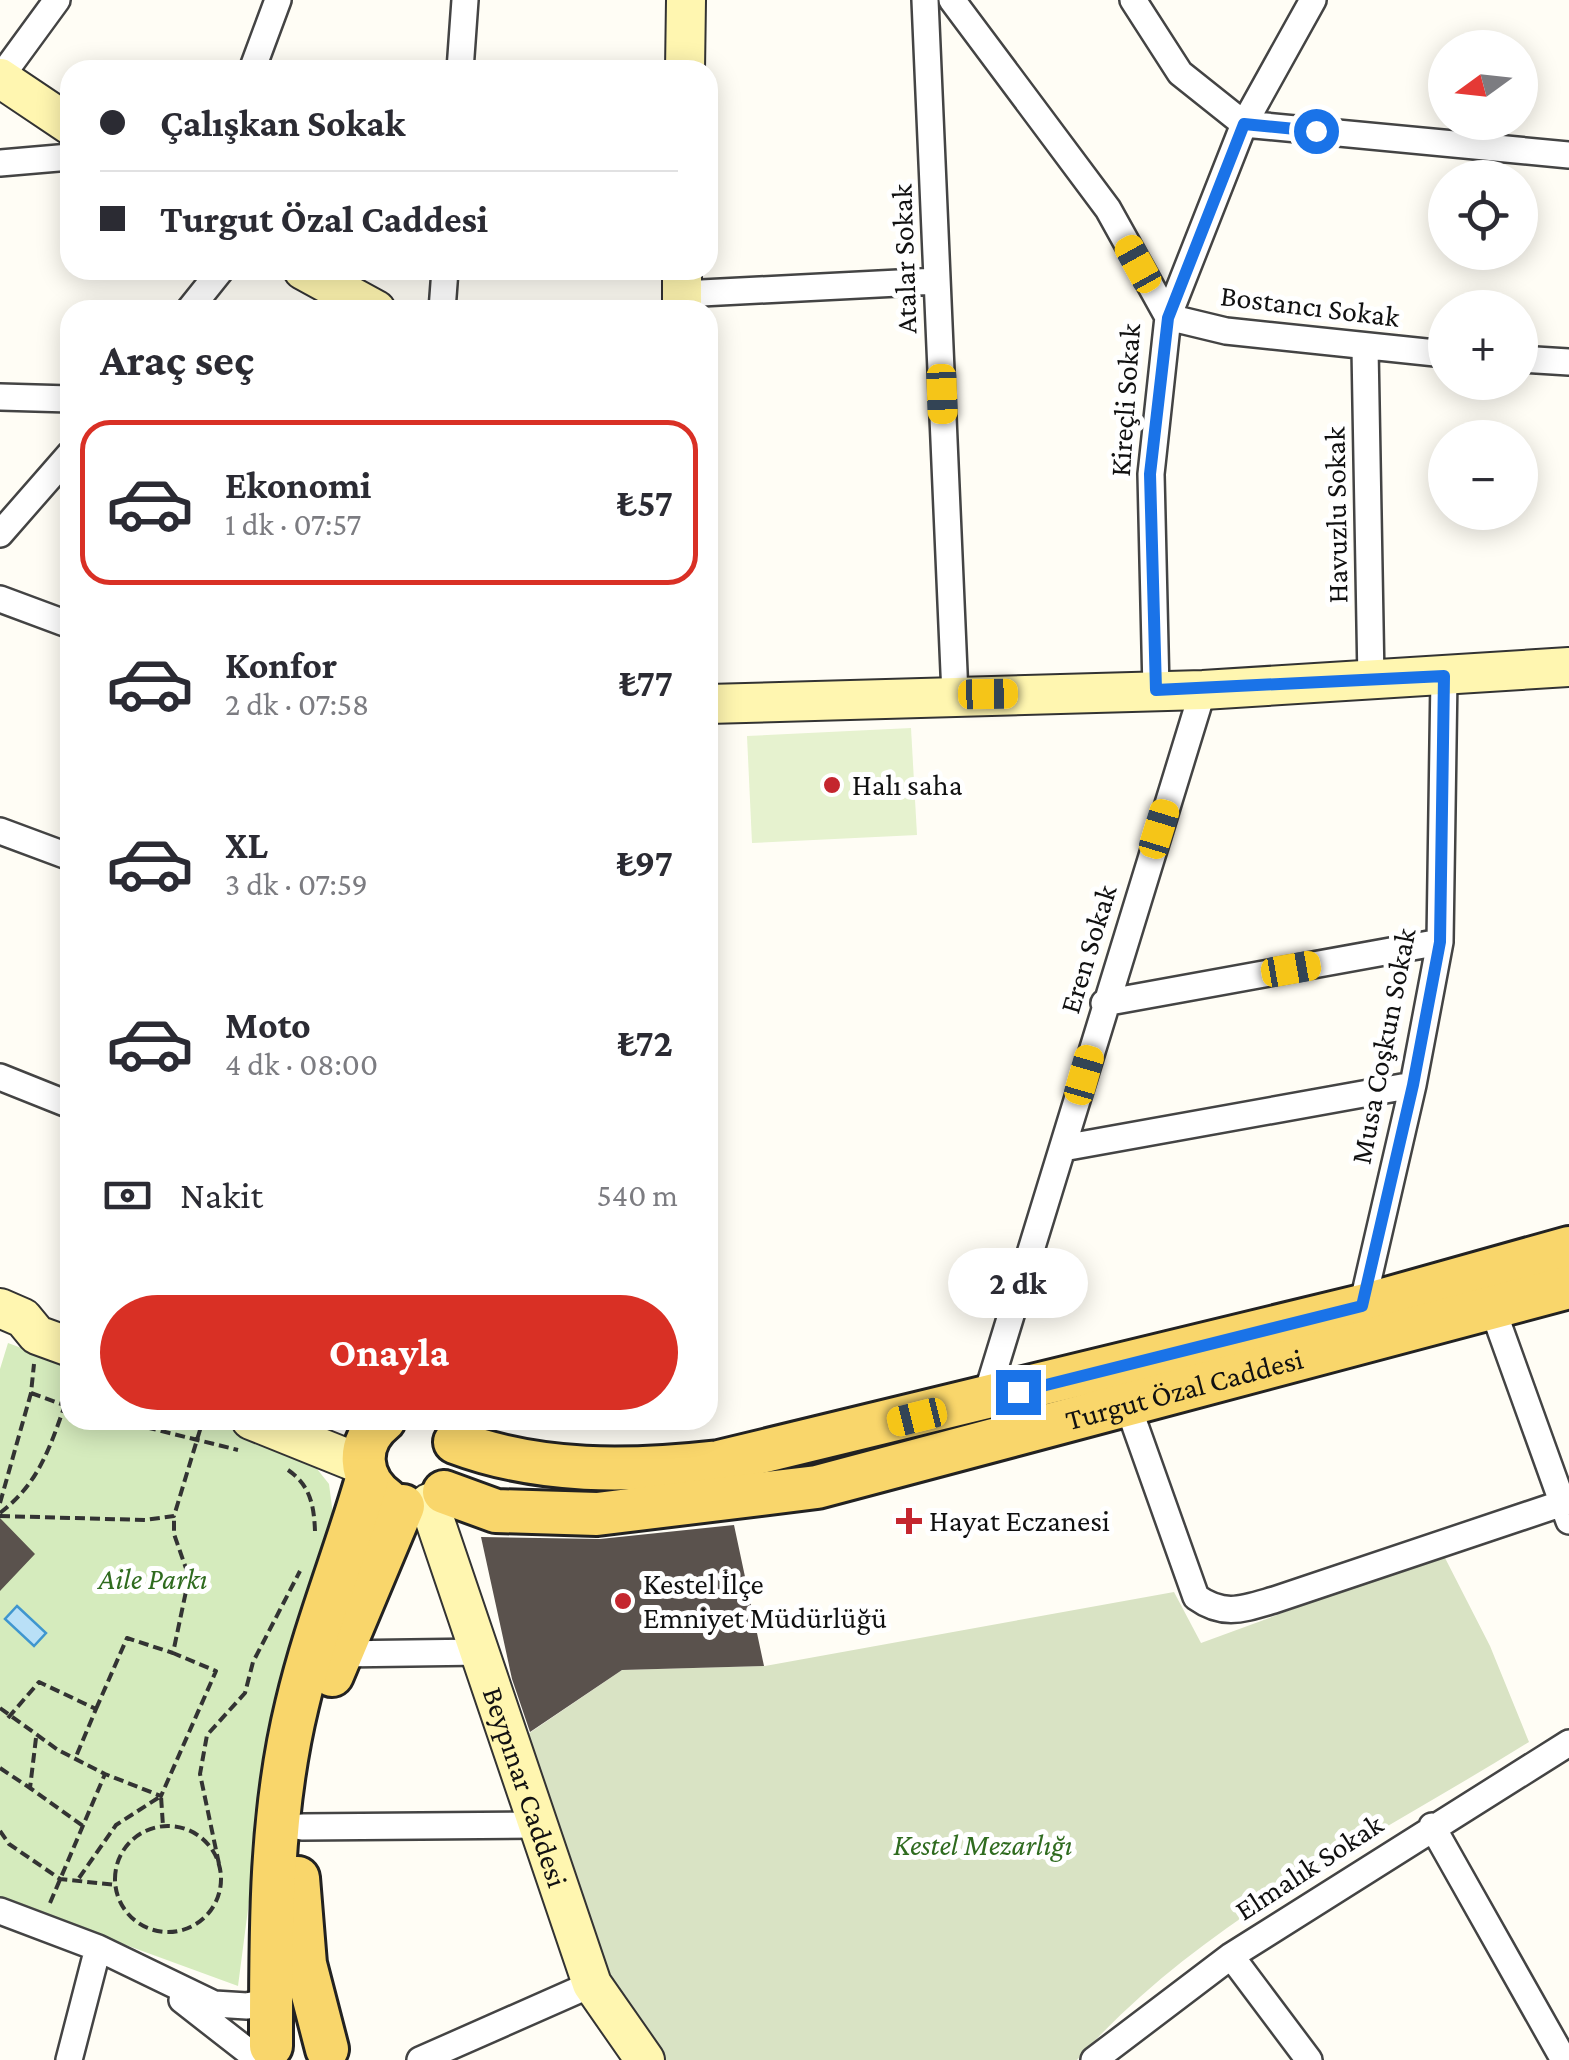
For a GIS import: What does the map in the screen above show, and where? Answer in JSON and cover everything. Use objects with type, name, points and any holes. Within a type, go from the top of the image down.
[{"type":"main road","points":[[685,60],[686,0]]},
{"type":"main road","points":[[0,78],[60,118]]},
{"type":"main road","points":[[322,280],[358,300]]},
{"type":"main road","points":[[718,704],[1203,690],[1569,667]]},
{"type":"main road","name":"Turgut Özal Caddesi","points":[[446,1431],[512,1462],[575,1468],[659,1468],[718,1462],[1362,1306],[1569,1248]]},
{"type":"main road","name":"Turgut Özal Caddesi","points":[[365,1472],[376,1492],[519,1514],[597,1514],[748,1499],[880,1472],[1569,1287]]},
{"type":"main road","points":[[265,2055],[271,2001],[275,1848],[286,1754],[308,1663],[365,1472],[372,1430]]},
{"type":"main road","points":[[329,2054],[305,1964],[298,1913],[302,1827],[314,1749],[338,1654],[425,1501],[456,1471],[446,1431]]},
{"type":"main road","points":[[246,1435],[365,1472]]},
{"type":"main road","name":"Beypınar Caddesi","points":[[425,1501],[482,1652],[592,1984],[645,2060]]},
{"type":"main road","points":[[265,2055],[300,2033],[329,2054]]},
{"type":"street","points":[[0,78],[57,0]]},
{"type":"street","points":[[256,60],[278,0]]},
{"type":"street","points":[[461,60],[465,0]]},
{"type":"street","name":"Atalar Sokak","points":[[925,0],[955,695]]},
{"type":"street","name":"Kireçli Sokak","points":[[952,0],[1108,210],[1168,318],[1150,474],[1156,690]]},
{"type":"street","points":[[1133,0],[1180,72],[1244,124],[1569,156]]},
{"type":"street","points":[[1168,318],[1244,124],[1313,0]]},
{"type":"street","points":[[0,163],[60,158]]},
{"type":"street","points":[[197,300],[213,280]]},
{"type":"street","points":[[682,291],[937,281]]},
{"type":"street","name":"Bostancı Sokak","points":[[1168,318],[1226,331],[1428,353]]},
{"type":"street","name":"Havuzlu Sokak","points":[[1365,348],[1371,680]]},
{"type":"street","points":[[1538,360],[1569,362]]},
{"type":"street","points":[[0,397],[60,399]]},
{"type":"street","points":[[0,534],[60,465]]},
{"type":"street","points":[[0,599],[60,621]]},
{"type":"street","name":"Musa Coşkun Sokak","points":[[1362,1306],[1413,1085],[1440,942],[1444,676]]},
{"type":"street","name":"Eren Sokak","points":[[985,1400],[1104,1002],[1203,690]]},
{"type":"street","points":[[0,832],[60,853]]},
{"type":"street","points":[[1104,1002],[1440,942]]},
{"type":"street","points":[[0,1077],[60,1101]]},
{"type":"street","points":[[1062,1148],[1413,1085]]},
{"type":"street","points":[[1127,1403],[1196,1598],[1212,1609],[1233,1612],[1566,1512],[1492,1307]]},
{"type":"street","points":[[338,1654],[482,1652]]},
{"type":"street","name":"Elmalık Sokak","points":[[1094,2060],[1230,1956],[1569,1743]]},
{"type":"street","points":[[302,1827],[539,1825]]},
{"type":"street","points":[[1432,1826],[1564,2060]]},
{"type":"street","points":[[0,1912],[98,1948],[214,2004],[247,2006],[271,2001]]},
{"type":"street","points":[[69,2060],[98,1948]]},
{"type":"street","points":[[1230,1956],[1309,2060]]},
{"type":"street","points":[[161,1979],[265,2055]]},
{"type":"street","points":[[420,2060],[592,1984]]},
{"type":"path","points":[[0,1504],[31,1394],[40,1326]]},
{"type":"path","points":[[31,1394],[60,1404]]},
{"type":"path","points":[[0,1515],[24,1495],[42,1471],[60,1424]]},
{"type":"path","points":[[158,1430],[199,1440],[246,1435]]},
{"type":"path","points":[[173,1653],[189,1577],[174,1534],[174,1516],[201,1430]]},
{"type":"path","points":[[285,1468],[304,1481],[314,1509],[316,1545]]},
{"type":"path","points":[[0,1515],[144,1520],[174,1516]]},
{"type":"path","points":[[219,1864],[198,1835],[163,1826],[133,1840],[116,1868],[120,1902],[142,1926],[175,1932],[192,1927],[217,1900],[219,1864],[200,1774],[207,1735],[244,1694],[253,1662],[306,1560]]},
{"type":"path","points":[[75,1759],[127,1638],[216,1671],[161,1796],[163,1826]]},
{"type":"path","points":[[8,1718],[39,1682],[96,1709]]},
{"type":"path","points":[[0,1708],[8,1718],[75,1759],[161,1796]]},
{"type":"path","points":[[30,1788],[36,1736]]},
{"type":"path","points":[[0,1768],[83,1826]]},
{"type":"path","points":[[40,1926],[105,1774]]},
{"type":"path","points":[[79,1878],[116,1825],[161,1796]]},
{"type":"path","points":[[0,1832],[9,1844],[60,1879],[79,1878],[116,1885]]},
{"type":"green space","name":"Halı saha","points":[[911,728],[917,835],[752,843],[747,736]]},
{"type":"green space","name":"Aile Parkı","points":[[8,1343],[60,1362],[60,1430],[240,1430],[306,1455],[329,1484],[336,1538],[308,1595],[275,1702],[238,1986],[0,1899],[0,1369]]},
{"type":"green space","name":"Kestel Mezarlığı","points":[[1443,1554],[1490,1646],[1529,1742],[1233,1924],[1125,2010],[1077,2060],[661,2060],[602,1978],[525,1736],[622,1670],[765,1666],[1174,1592],[1201,1643]]},
{"type":"water","points":[[17,1606],[46,1633],[34,1646],[5,1619]]},
{"type":"building","points":[[0,1518],[35,1554],[0,1591]]},
{"type":"building","name":"Kestel İlçe Emniyet Müdürlüğü","points":[[734,1525],[764,1666],[622,1670],[530,1732],[512,1679],[481,1537],[600,1539]]},
{"type":"place","name":"Halı saha","points":[[832,785]]},
{"type":"place","name":"Hayat Eczanesi","points":[[909,1521]]},
{"type":"place","name":"Kestel İlçe Emniyet Müdürlüğü","points":[[623,1601]]},
{"type":"route","points":[[1018,1392],[1362,1306],[1413,1085],[1440,942],[1444,676],[1156,690],[1150,474],[1168,318],[1244,124],[1316,131]]}]
